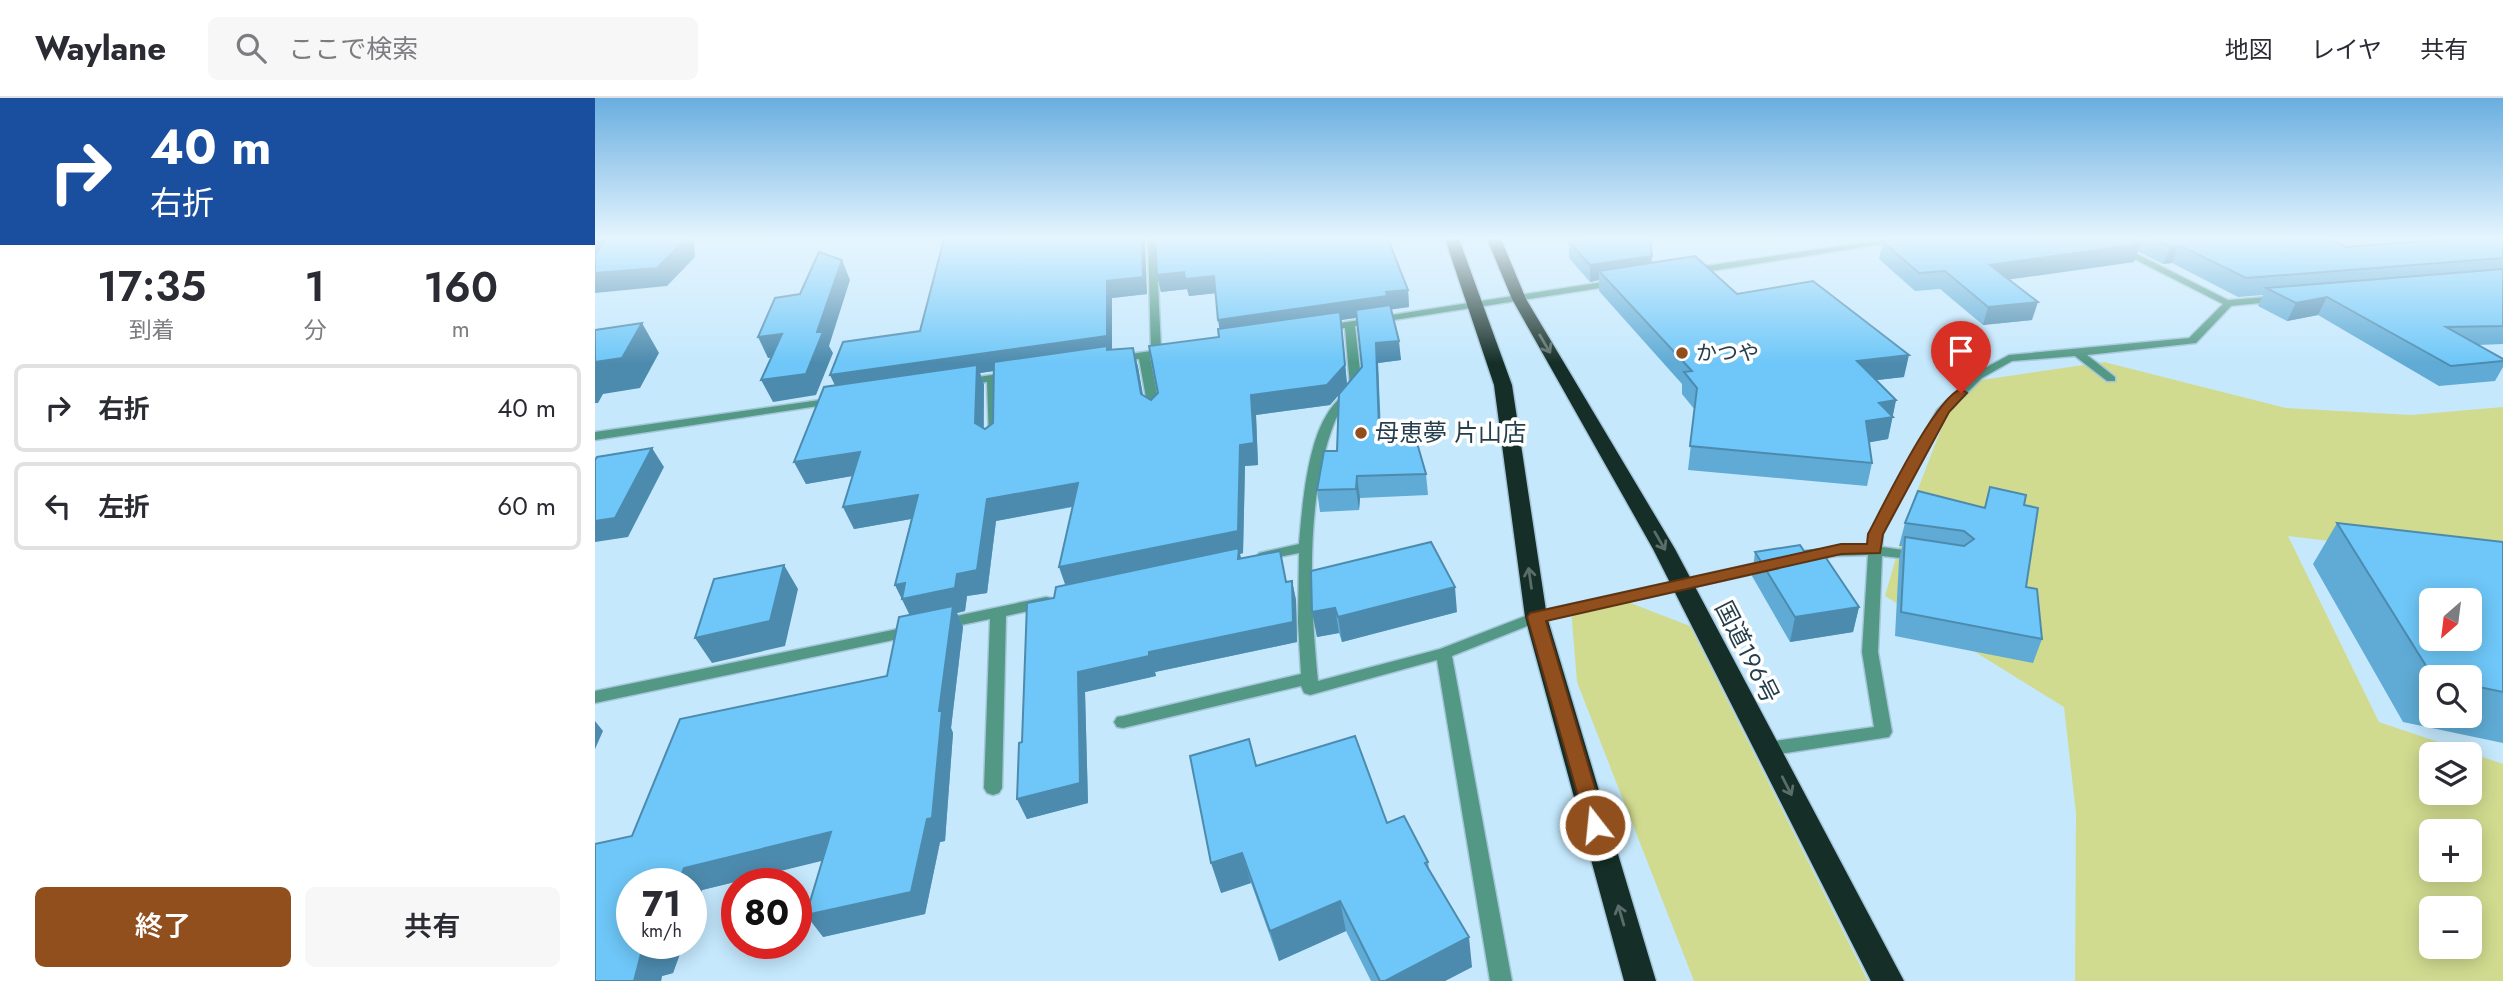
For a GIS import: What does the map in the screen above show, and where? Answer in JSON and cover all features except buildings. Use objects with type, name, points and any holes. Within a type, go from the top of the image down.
[{"type":"highway","points":[[1467,280],[1503,385],[1536,617],[1640,981]]},
{"type":"highway","name":"国道196号","points":[[1511,280],[1519,299],[1683,585],[1888,981]]},
{"type":"street","points":[[1151,280],[1150,354],[1155,414]]},
{"type":"street","points":[[2183,280],[2229,303],[2283,299]]},
{"type":"street","points":[[1311,330],[1628,281]]},
{"type":"street","points":[[1767,749],[1883,732],[1870,652],[1875,534],[1943,410],[1969,385],[2009,358],[2192,341],[2229,303]]},
{"type":"street","points":[[1350,325],[1356,387],[1330,419],[1308,509],[1310,689],[1444,653],[1536,617],[1841,549],[1874,549],[1930,558]]},
{"type":"street","points":[[1103,361],[1182,349]]},
{"type":"street","points":[[2077,353],[2111,379]]},
{"type":"street","points":[[952,383],[1021,373]]},
{"type":"street","points":[[992,444],[993,377]]},
{"type":"street","points":[[595,436],[842,400]]},
{"type":"street","points":[[1254,559],[1307,547]]},
{"type":"street","points":[[595,697],[1065,598]]},
{"type":"street","points":[[993,788],[998,612]]},
{"type":"street","points":[[1444,653],[1501,981]]},
{"type":"street","points":[[1123,722],[1309,678]]},
{"type":"green space","points":[[2104,362],[2286,408],[2411,415],[2503,407],[2503,562],[2288,536],[2379,722],[2438,742],[2419,742],[2419,805],[2482,805],[2482,757],[2503,764],[2503,981],[2075,981],[2076,814],[2064,707],[1885,596],[1909,512],[1947,414],[1981,380]]},
{"type":"green space","points":[[1620,599],[1690,626],[1868,981],[1694,981],[1577,682],[1571,609]]},
{"type":"place","name":"かつや","points":[[1682,353]]},
{"type":"place","name":"母恵夢 片山店","points":[[1361,433]]},
{"type":"route","points":[[1595,825],[1536,617],[1841,549],[1874,549],[1875,534],[1943,410],[1961,393]]}]
